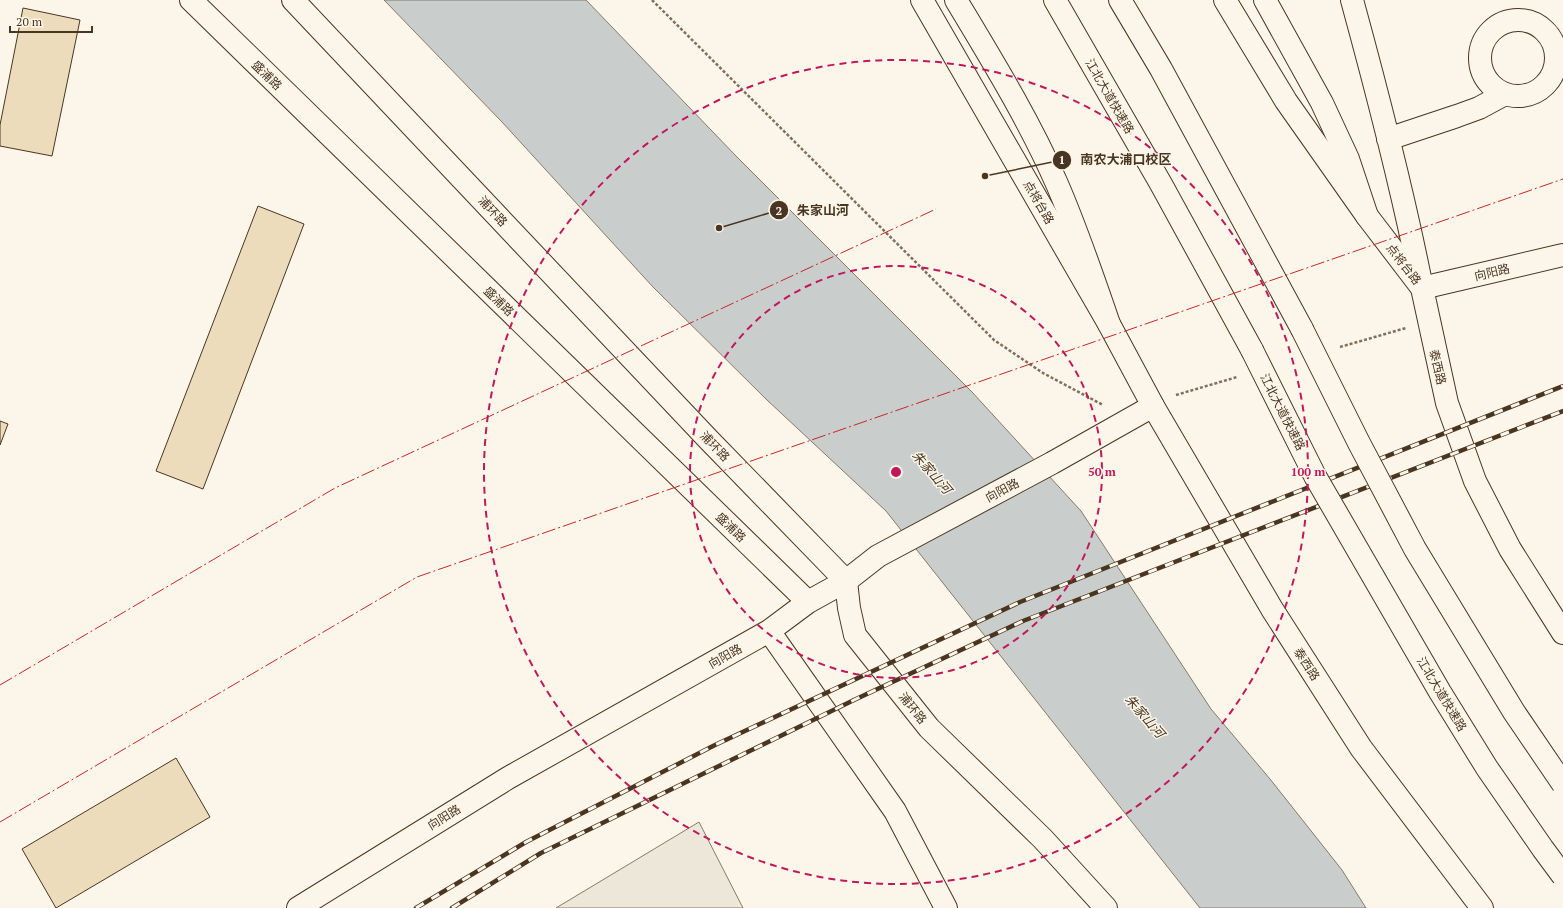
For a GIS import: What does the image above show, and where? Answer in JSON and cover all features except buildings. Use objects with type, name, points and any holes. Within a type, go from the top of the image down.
[{"type":"main road","name":"盛浦路","points":[[191,0],[808,602]]},
{"type":"main road","name":"浦环路","points":[[293,0],[708,439],[846,581],[849,608],[855,636],[929,728],[1043,839],[1106,908]]},
{"type":"main road","name":"点将台路","points":[[922,0],[1109,324],[1153,406]]},
{"type":"main road","points":[[956,0],[1003,78],[1029,127],[1056,184],[1086,255],[1109,324]]},
{"type":"main road","name":"江北大道快速路","points":[[1054,0],[1161,184],[1244,336],[1315,476],[1440,692],[1487,768],[1543,850],[1563,876]]},
{"type":"main road","points":[[1120,0],[1161,69],[1261,252],[1415,549],[1514,712],[1563,784]]},
{"type":"main road","points":[[1225,0],[1286,101],[1367,216]]},
{"type":"main road","name":"点将台路","points":[[1265,0],[1322,103],[1348,158],[1367,216],[1422,288]]},
{"type":"main road","name":"点将台路","points":[[1352,0],[1388,139],[1422,288]]},
{"type":"main road","points":[[1388,139],[1479,108],[1505,94]]},
{"type":"main road","name":"向阳路","points":[[1422,288],[1563,255]]},
{"type":"main road","name":"泰西路","points":[[1422,288],[1447,403],[1475,480],[1510,549],[1563,633]]},
{"type":"main road","name":"向阳路","points":[[298,908],[508,778],[769,631],[808,602],[846,581],[878,556],[1052,463],[1153,406]]},
{"type":"main road","name":"泰西路","points":[[1153,406],[1272,610],[1361,748],[1482,908]]},
{"type":"main road","points":[[769,631],[895,811],[946,908]]},
{"type":"path","points":[[652,0],[994,340],[1043,373],[1130,419]]},
{"type":"shaded area","points":[[699,822],[743,908],[556,908]]},
{"type":"water","points":[[384,0],[586,0],[737,157],[972,392],[1081,511],[1211,709],[1270,779],[1342,870],[1366,908],[1200,908],[886,511],[767,400],[653,287],[502,122]]},
{"type":"railway","points":[[416,908],[526,842],[715,745],[1020,602],[1563,386]]},
{"type":"railway","points":[[452,908],[541,853],[854,700],[1023,621],[1563,411]]},
{"type":"power","points":[[0,822],[417,577],[1563,179]]},
{"type":"power","points":[[0,685],[335,488],[936,209]]},
{"type":"place","name":"南农大浦口校区","points":[[985,176]]},
{"type":"place","name":"朱家山河","points":[[719,228]]}]
